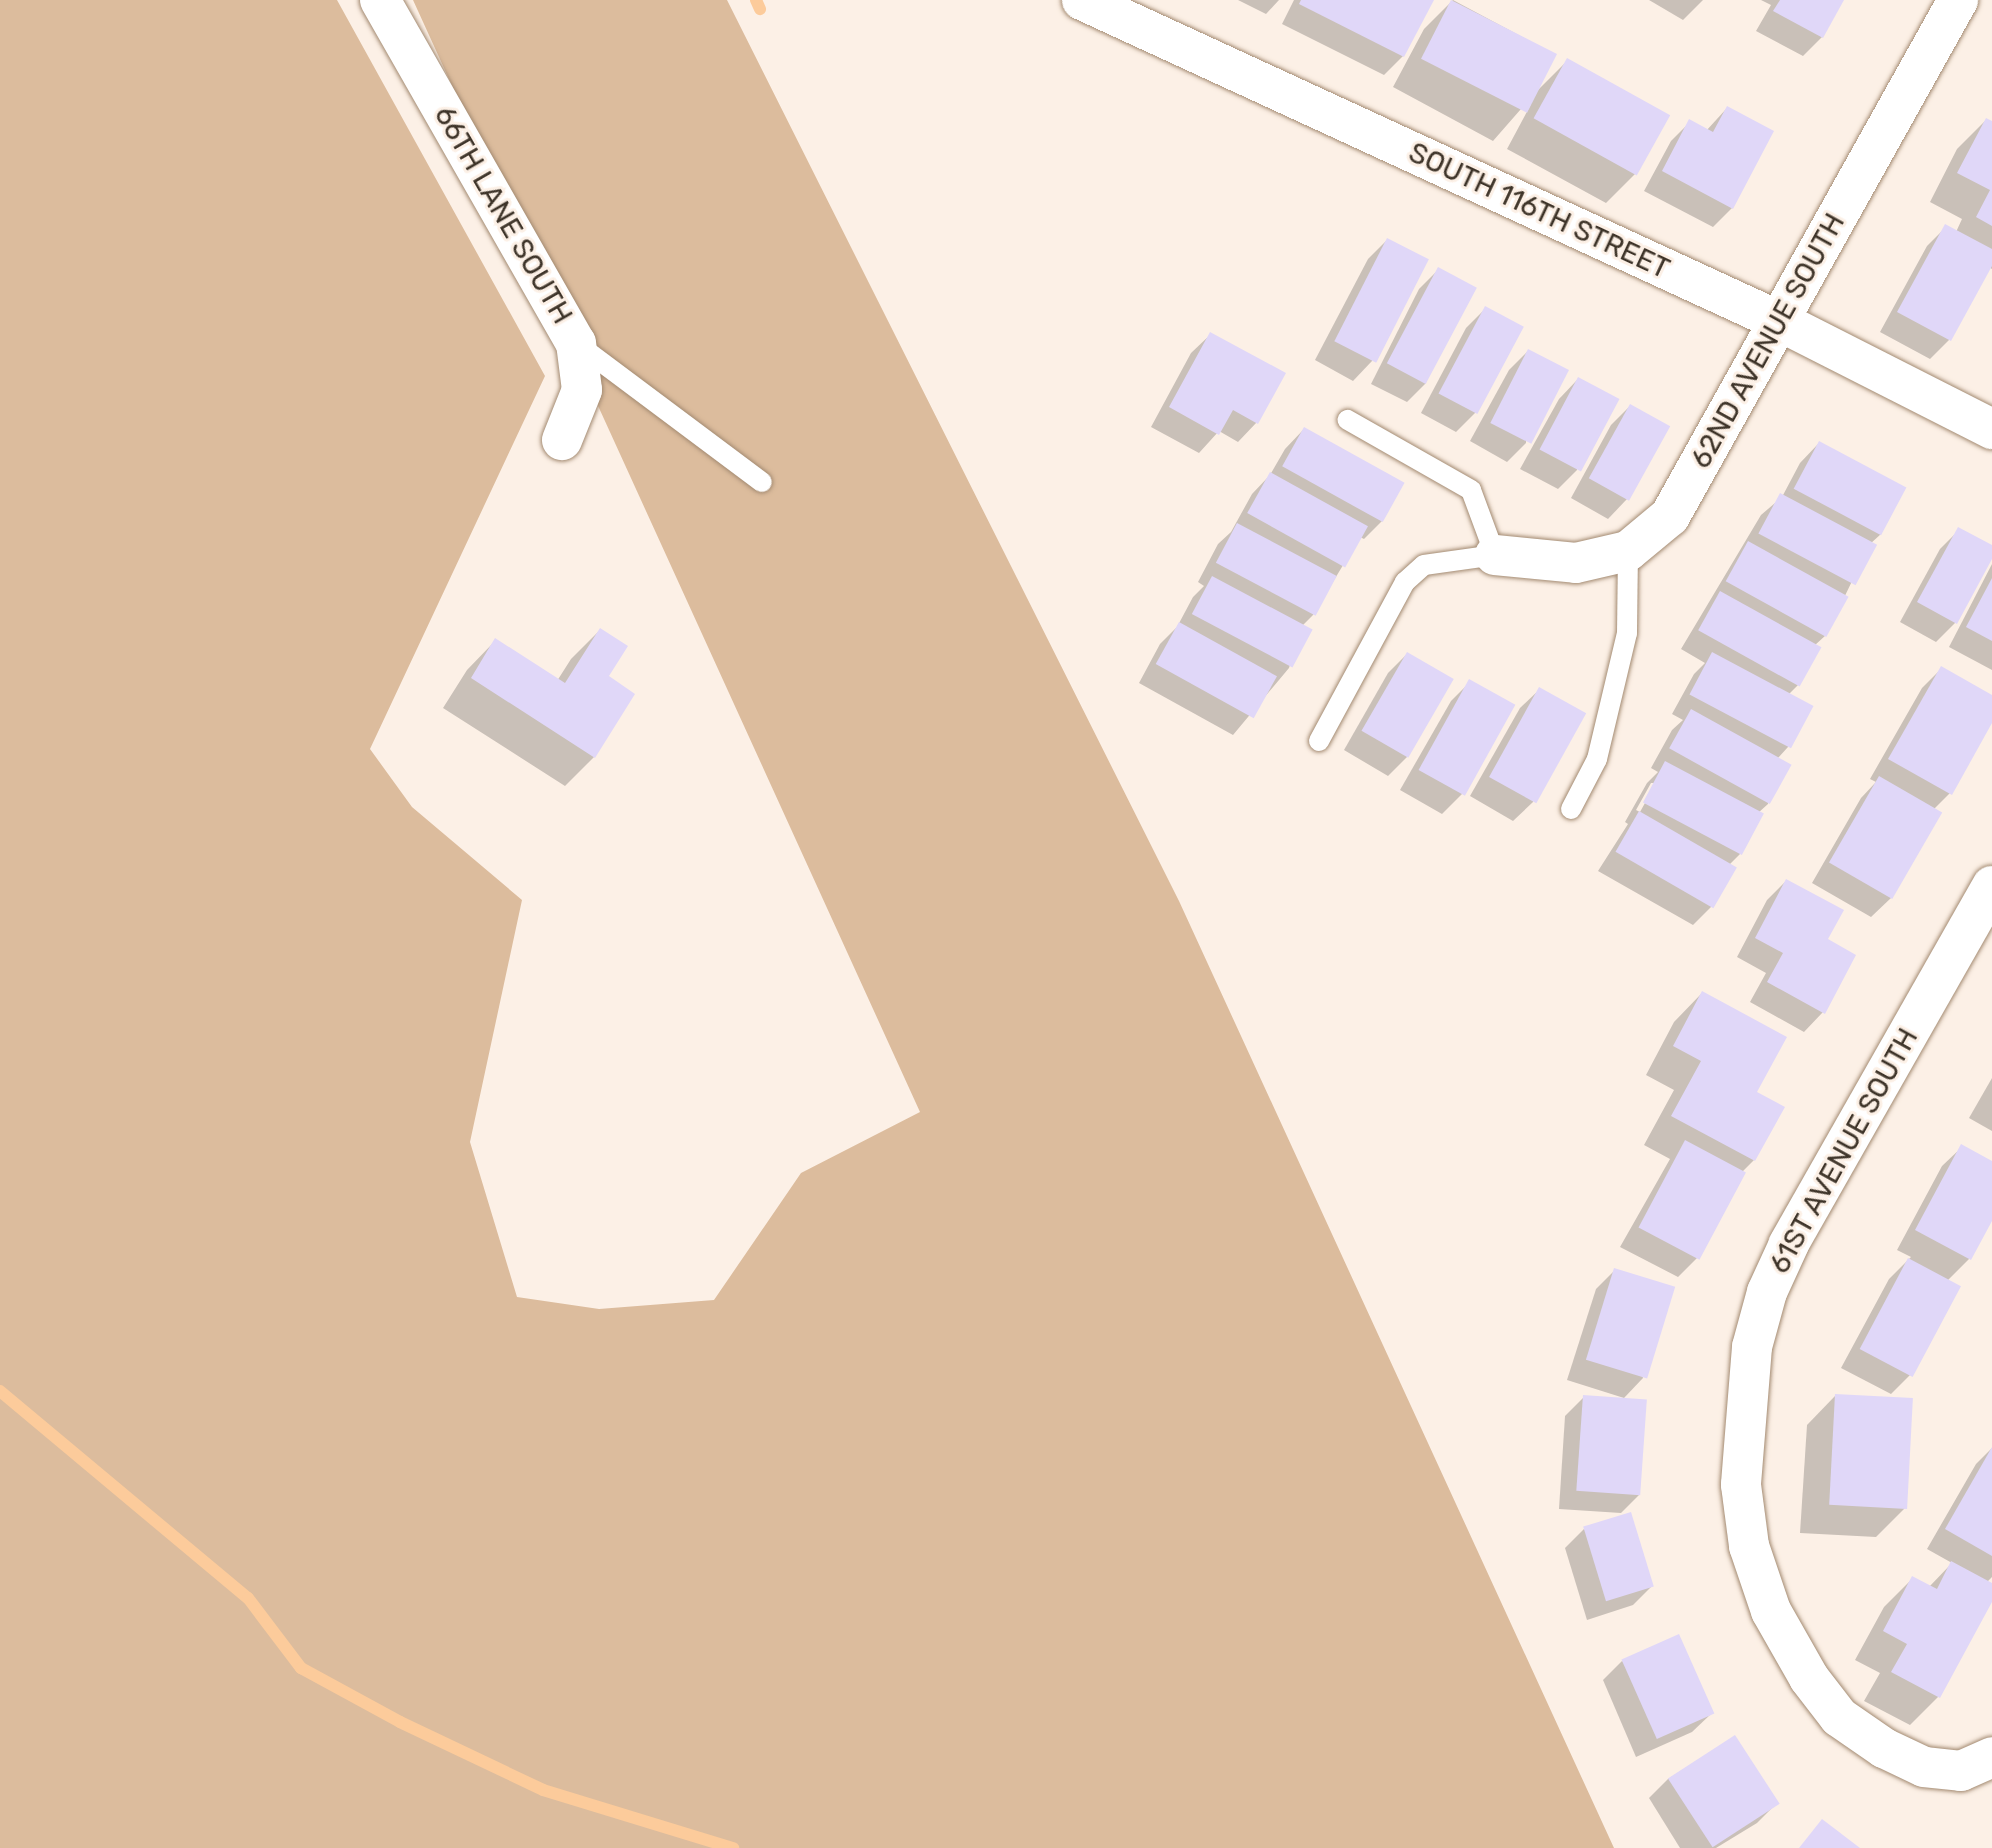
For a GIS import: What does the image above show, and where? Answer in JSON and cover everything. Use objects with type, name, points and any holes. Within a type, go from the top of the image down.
[{"type":"street","name":"66TH LANE SOUTH","points":[[380,0],[576,343],[582,390],[562,440]]},
{"type":"street","name":"SOUTH 116TH STREET","points":[[1082,0],[1779,321],[1992,429]]},
{"type":"street","name":"62ND AVENUE SOUTH","points":[[1495,555],[1576,563],[1628,551],[1670,516],[1958,0]]},
{"type":"street","name":"61ST AVENUE SOUTH","points":[[1992,886],[1789,1244],[1767,1292],[1752,1347],[1741,1485],[1749,1546],[1771,1611],[1809,1678],[1839,1717],[1884,1748],[1924,1767],[1961,1771],[1992,1757]]},
{"type":"lane","points":[[576,343],[762,482]]},
{"type":"lane","points":[[1319,741],[1405,582],[1424,565],[1495,555],[1471,490],[1348,420]]},
{"type":"lane","points":[[1571,809],[1597,759],[1627,633],[1628,551]]},
{"type":"shaded area","points":[[0,0],[337,0],[545,376],[370,749],[412,807],[522,900],[470,1142],[517,1297],[599,1309],[714,1300],[801,1173],[920,1112],[413,0],[727,0],[1179,901],[1614,1848],[0,1848]]},
{"type":"building","points":[[1301,0],[1434,0],[1404,57],[1299,4]]},
{"type":"building","points":[[1451,0],[1557,54],[1527,113],[1421,59]]},
{"type":"building","points":[[1780,0],[1844,0],[1823,38],[1773,11]]},
{"type":"building","points":[[1567,58],[1670,115],[1637,176],[1534,118]]},
{"type":"building","points":[[1727,106],[1774,131],[1733,209],[1662,171],[1689,119],[1713,132]]},
{"type":"building","points":[[1986,118],[1992,121],[1992,226],[1976,217],[1990,190],[1957,173]]},
{"type":"building","points":[[1945,224],[1992,249],[1992,266],[1951,341],[1897,312]]},
{"type":"building","points":[[1387,238],[1429,259],[1376,363],[1334,341]]},
{"type":"building","points":[[1438,267],[1477,288],[1426,384],[1387,363]]},
{"type":"building","points":[[1485,306],[1524,327],[1477,414],[1439,393]]},
{"type":"building","points":[[1210,332],[1286,373],[1258,424],[1233,410],[1219,435],[1169,407]]},
{"type":"building","points":[[1528,349],[1569,370],[1531,444],[1490,423]]},
{"type":"building","points":[[1578,377],[1619,399],[1581,471],[1540,449]]},
{"type":"building","points":[[1630,404],[1670,426],[1629,501],[1589,478]]},
{"type":"building","points":[[1304,427],[1405,483],[1383,522],[1282,466]]},
{"type":"building","points":[[1819,441],[1906,487],[1881,535],[1794,489]]},
{"type":"building","points":[[1270,472],[1368,526],[1345,567],[1247,513]]},
{"type":"building","points":[[1780,493],[1877,545],[1856,585],[1758,534]]},
{"type":"building","points":[[1237,523],[1337,576],[1316,616],[1216,563]]},
{"type":"building","points":[[1958,527],[1992,545],[1992,559],[1957,624],[1917,602]]},
{"type":"building","points":[[1748,541],[1849,597],[1826,637],[1726,581]]},
{"type":"building","points":[[1212,576],[1313,630],[1292,667],[1192,614]]},
{"type":"building","points":[[1992,578],[1992,641],[1966,627]]},
{"type":"building","points":[[1720,591],[1821,647],[1800,687],[1698,630]]},
{"type":"building","points":[[1179,622],[1277,676],[1254,718],[1156,664]]},
{"type":"building","points":[[600,628],[628,646],[609,676],[635,694],[595,758],[471,678],[495,638],[565,683]]},
{"type":"building","points":[[1407,652],[1454,679],[1408,758],[1362,731]]},
{"type":"building","points":[[1712,652],[1814,706],[1791,748],[1689,694]]},
{"type":"building","points":[[1941,666],[1992,695],[1992,723],[1952,795],[1888,759]]},
{"type":"building","points":[[1469,679],[1515,705],[1465,796],[1419,770]]},
{"type":"building","points":[[1539,687],[1586,713],[1536,803],[1489,777]]},
{"type":"building","points":[[1691,709],[1792,765],[1770,804],[1669,748]]},
{"type":"building","points":[[1665,761],[1764,814],[1742,855],[1643,802]]},
{"type":"building","points":[[1879,776],[1942,812],[1892,899],[1829,863]]},
{"type":"building","points":[[1639,811],[1737,868],[1713,908],[1616,852]]},
{"type":"building","points":[[1786,879],[1844,910],[1828,939],[1856,955],[1825,1014],[1767,982],[1783,953],[1755,938]]},
{"type":"building","points":[[1702,991],[1787,1037],[1757,1092],[1785,1107],[1755,1161],[1671,1116],[1701,1061],[1673,1046]]},
{"type":"building","points":[[1685,1140],[1746,1172],[1699,1260],[1639,1227]]},
{"type":"building","points":[[1961,1144],[1992,1161],[1992,1221],[1971,1260],[1915,1230]]},
{"type":"building","points":[[1908,1258],[1961,1286],[1913,1377],[1860,1349]]},
{"type":"building","points":[[1614,1268],[1675,1287],[1647,1379],[1586,1360]]},
{"type":"building","points":[[1835,1394],[1913,1398],[1907,1509],[1829,1505]]},
{"type":"building","points":[[1583,1395],[1647,1399],[1640,1495],[1576,1491]]},
{"type":"building","points":[[1992,1447],[1992,1556],[1945,1529]]},
{"type":"building","points":[[1631,1512],[1654,1587],[1606,1601],[1583,1527]]},
{"type":"building","points":[[1951,1561],[1992,1583],[1992,1602],[1940,1698],[1891,1672],[1907,1644],[1883,1631],[1912,1576],[1937,1589]]},
{"type":"building","points":[[1679,1634],[1714,1713],[1657,1739],[1621,1660]]},
{"type":"building","points":[[1735,1735],[1780,1804],[1713,1847],[1668,1779]]},
{"type":"building","points":[[1822,1819],[1860,1848],[1799,1848]]},
{"type":"waterway","points":[[756,0],[760,9]]},
{"type":"waterway","points":[[0,1391],[248,1598],[301,1668],[400,1722],[543,1790],[733,1848]]}]
